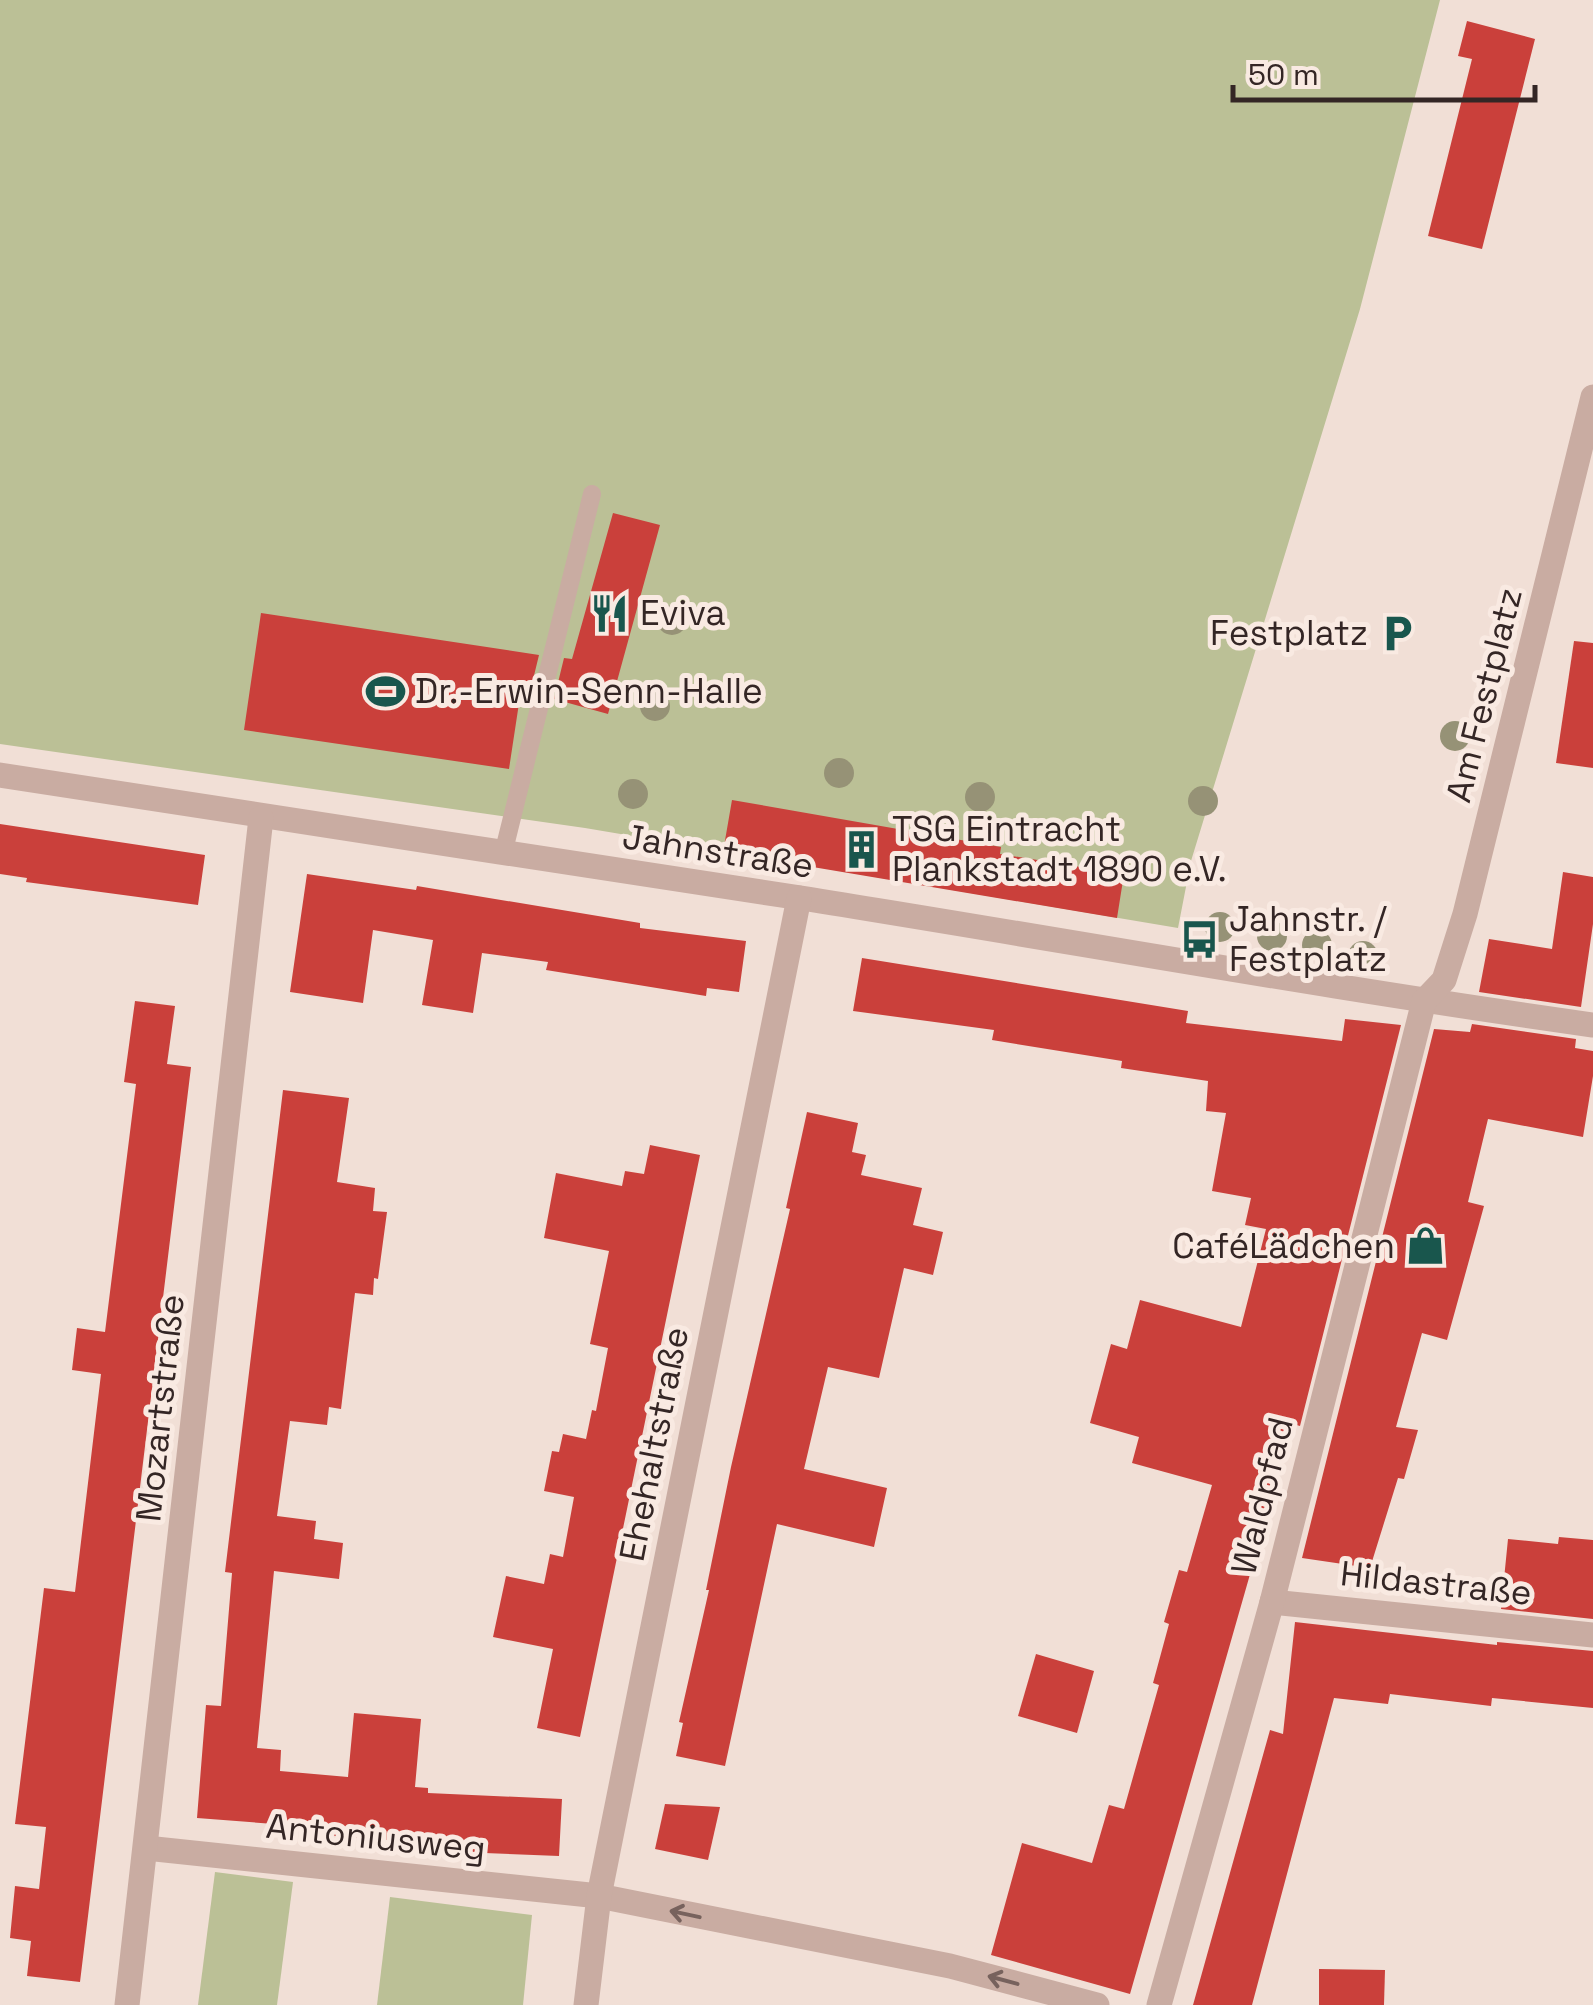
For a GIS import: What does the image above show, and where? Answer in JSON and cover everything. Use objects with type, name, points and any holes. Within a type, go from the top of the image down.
[{"type":"street","name":"Am Festplatz","points":[[1424,1001],[1444,980],[1464,914],[1589,436],[1593,397]]},
{"type":"street","name":"Jahnstraße","points":[[0,775],[1593,1025]]},
{"type":"street","name":"Mozartstraße","points":[[127,2005],[261,818]]},
{"type":"street","name":"Ehehaltstraße","points":[[586,2005],[599,1896],[799,898]]},
{"type":"street","name":"Waldpfad","points":[[1158,2005],[1272,1602],[1424,1001]]},
{"type":"street","name":"Hildastraße","points":[[1272,1602],[1593,1634]]},
{"type":"street","name":"Antoniusweg","points":[[146,1848],[599,1896]]},
{"type":"street","points":[[599,1896],[950,1966],[1098,2005]]},
{"type":"lane","points":[[504,854],[592,494]]},
{"type":"green space","points":[[0,0],[1440,0],[1360,309],[1191,861],[1178,928],[585,828],[0,744]]},
{"type":"green space","points":[[215,1872],[293,1882],[277,2005],[198,2005]]},
{"type":"green space","points":[[390,1897],[532,1915],[523,2005],[377,2005]]},
{"type":"building","points":[[1467,21],[1535,39],[1482,249],[1428,236],[1472,59],[1458,56]]},
{"type":"building","name":"Eviva","points":[[613,513],[660,525],[608,714],[554,699],[564,658],[572,659]]},
{"type":"building","name":"Dr.-Erwin-Senn-Halle","points":[[261,613],[539,655],[530,692],[521,690],[509,769],[244,730]]},
{"type":"building","points":[[1574,641],[1593,643],[1593,768],[1556,763]]},
{"type":"building","name":"TSG Eintracht Plankstadt 1890 e.V.","points":[[732,800],[1001,847],[1000,854],[1124,874],[1117,918],[723,852]]},
{"type":"building","points":[[0,824],[205,855],[198,905],[26,882],[27,878],[0,874]]},
{"type":"building","points":[[1563,872],[1593,877],[1593,924],[1581,1007],[1479,992],[1489,939],[1552,949]]},
{"type":"building","points":[[307,874],[416,890],[417,886],[640,923],[640,928],[746,941],[739,992],[707,988],[706,996],[546,970],[548,962],[482,953],[473,1013],[422,1005],[433,940],[373,930],[363,1003],[290,992]]},
{"type":"building","points":[[862,958],[1188,1011],[1186,1023],[1342,1041],[1345,1019],[1401,1025],[1300,1426],[1293,1424],[1130,1994],[991,1955],[1022,1843],[1092,1863],[1109,1805],[1124,1809],[1159,1685],[1153,1683],[1169,1624],[1164,1622],[1179,1570],[1187,1572],[1212,1485],[1132,1463],[1139,1437],[1090,1423],[1111,1344],[1127,1349],[1140,1300],[1241,1327],[1266,1229],[1245,1225],[1251,1198],[1212,1191],[1226,1113],[1206,1111],[1208,1081],[1121,1068],[1122,1061],[992,1040],[994,1030],[853,1011]]},
{"type":"building","points":[[135,1001],[175,1006],[167,1064],[191,1067],[80,1982],[27,1976],[31,1941],[10,1938],[15,1886],[39,1889],[46,1827],[15,1824],[44,1588],[75,1592],[101,1374],[72,1370],[77,1328],[105,1332],[136,1084],[124,1082]]},
{"type":"building","points":[[1472,1024],[1576,1039],[1575,1048],[1593,1051],[1583,1137],[1488,1119],[1468,1202],[1484,1206],[1447,1340],[1422,1333],[1396,1427],[1418,1430],[1404,1479],[1398,1478],[1370,1568],[1302,1558],[1434,1029],[1470,1032]]},
{"type":"building","points":[[283,1090],[349,1098],[337,1182],[375,1188],[373,1211],[387,1212],[373,1295],[355,1293],[341,1409],[329,1407],[327,1425],[290,1421],[277,1516],[316,1521],[314,1539],[343,1543],[339,1579],[274,1571],[257,1748],[281,1750],[280,1771],[348,1777],[354,1713],[421,1719],[415,1787],[428,1788],[428,1793],[562,1799],[559,1856],[459,1852],[459,1846],[327,1835],[327,1828],[197,1818],[206,1705],[221,1706],[232,1573],[225,1572]]},
{"type":"building","points":[[807,1112],[858,1123],[852,1152],[866,1155],[861,1175],[922,1188],[913,1225],[943,1232],[933,1275],[904,1268],[879,1378],[828,1367],[804,1469],[887,1488],[874,1547],[777,1524],[725,1766],[676,1756],[683,1723],[679,1722],[709,1590],[731,1467],[790,1209],[786,1208]]},
{"type":"building","points":[[650,1145],[700,1155],[580,1737],[537,1728],[553,1649],[493,1637],[506,1576],[544,1584],[550,1554],[563,1557],[574,1497],[544,1491],[552,1451],[559,1452],[563,1434],[586,1439],[592,1410],[596,1411],[608,1348],[590,1344],[609,1251],[544,1238],[556,1173],[622,1186],[625,1171],[644,1174]]},
{"type":"building","points":[[1559,1537],[1593,1540],[1593,1619],[1501,1609],[1508,1539],[1558,1544]]},
{"type":"building","points":[[1295,1622],[1497,1645],[1593,1651],[1593,1708],[1492,1698],[1491,1706],[1390,1694],[1388,1704],[1334,1698],[1252,2005],[1193,2005],[1270,1730],[1283,1734]]},
{"type":"building","points":[[1036,1654],[1094,1671],[1077,1733],[1018,1716]]},
{"type":"building","points":[[665,1804],[720,1807],[708,1860],[655,1849]]},
{"type":"building","points":[[1319,1969],[1385,1970],[1384,2005],[1319,2005]]},
{"type":"place","name":"Eviva","points":[[610,613]]},
{"type":"place","name":"Festplatz","points":[[1398,633]]},
{"type":"place","name":"Dr.-Erwin-Senn-Halle","points":[[385,691]]},
{"type":"place","name":"TSG Eintracht Plankstadt 1890 e.V.","points":[[862,849]]},
{"type":"place","name":"Jahnstr. / Festplatz","points":[[1199,939]]},
{"type":"place","name":"CaféLädchen","points":[[1425,1246]]}]
